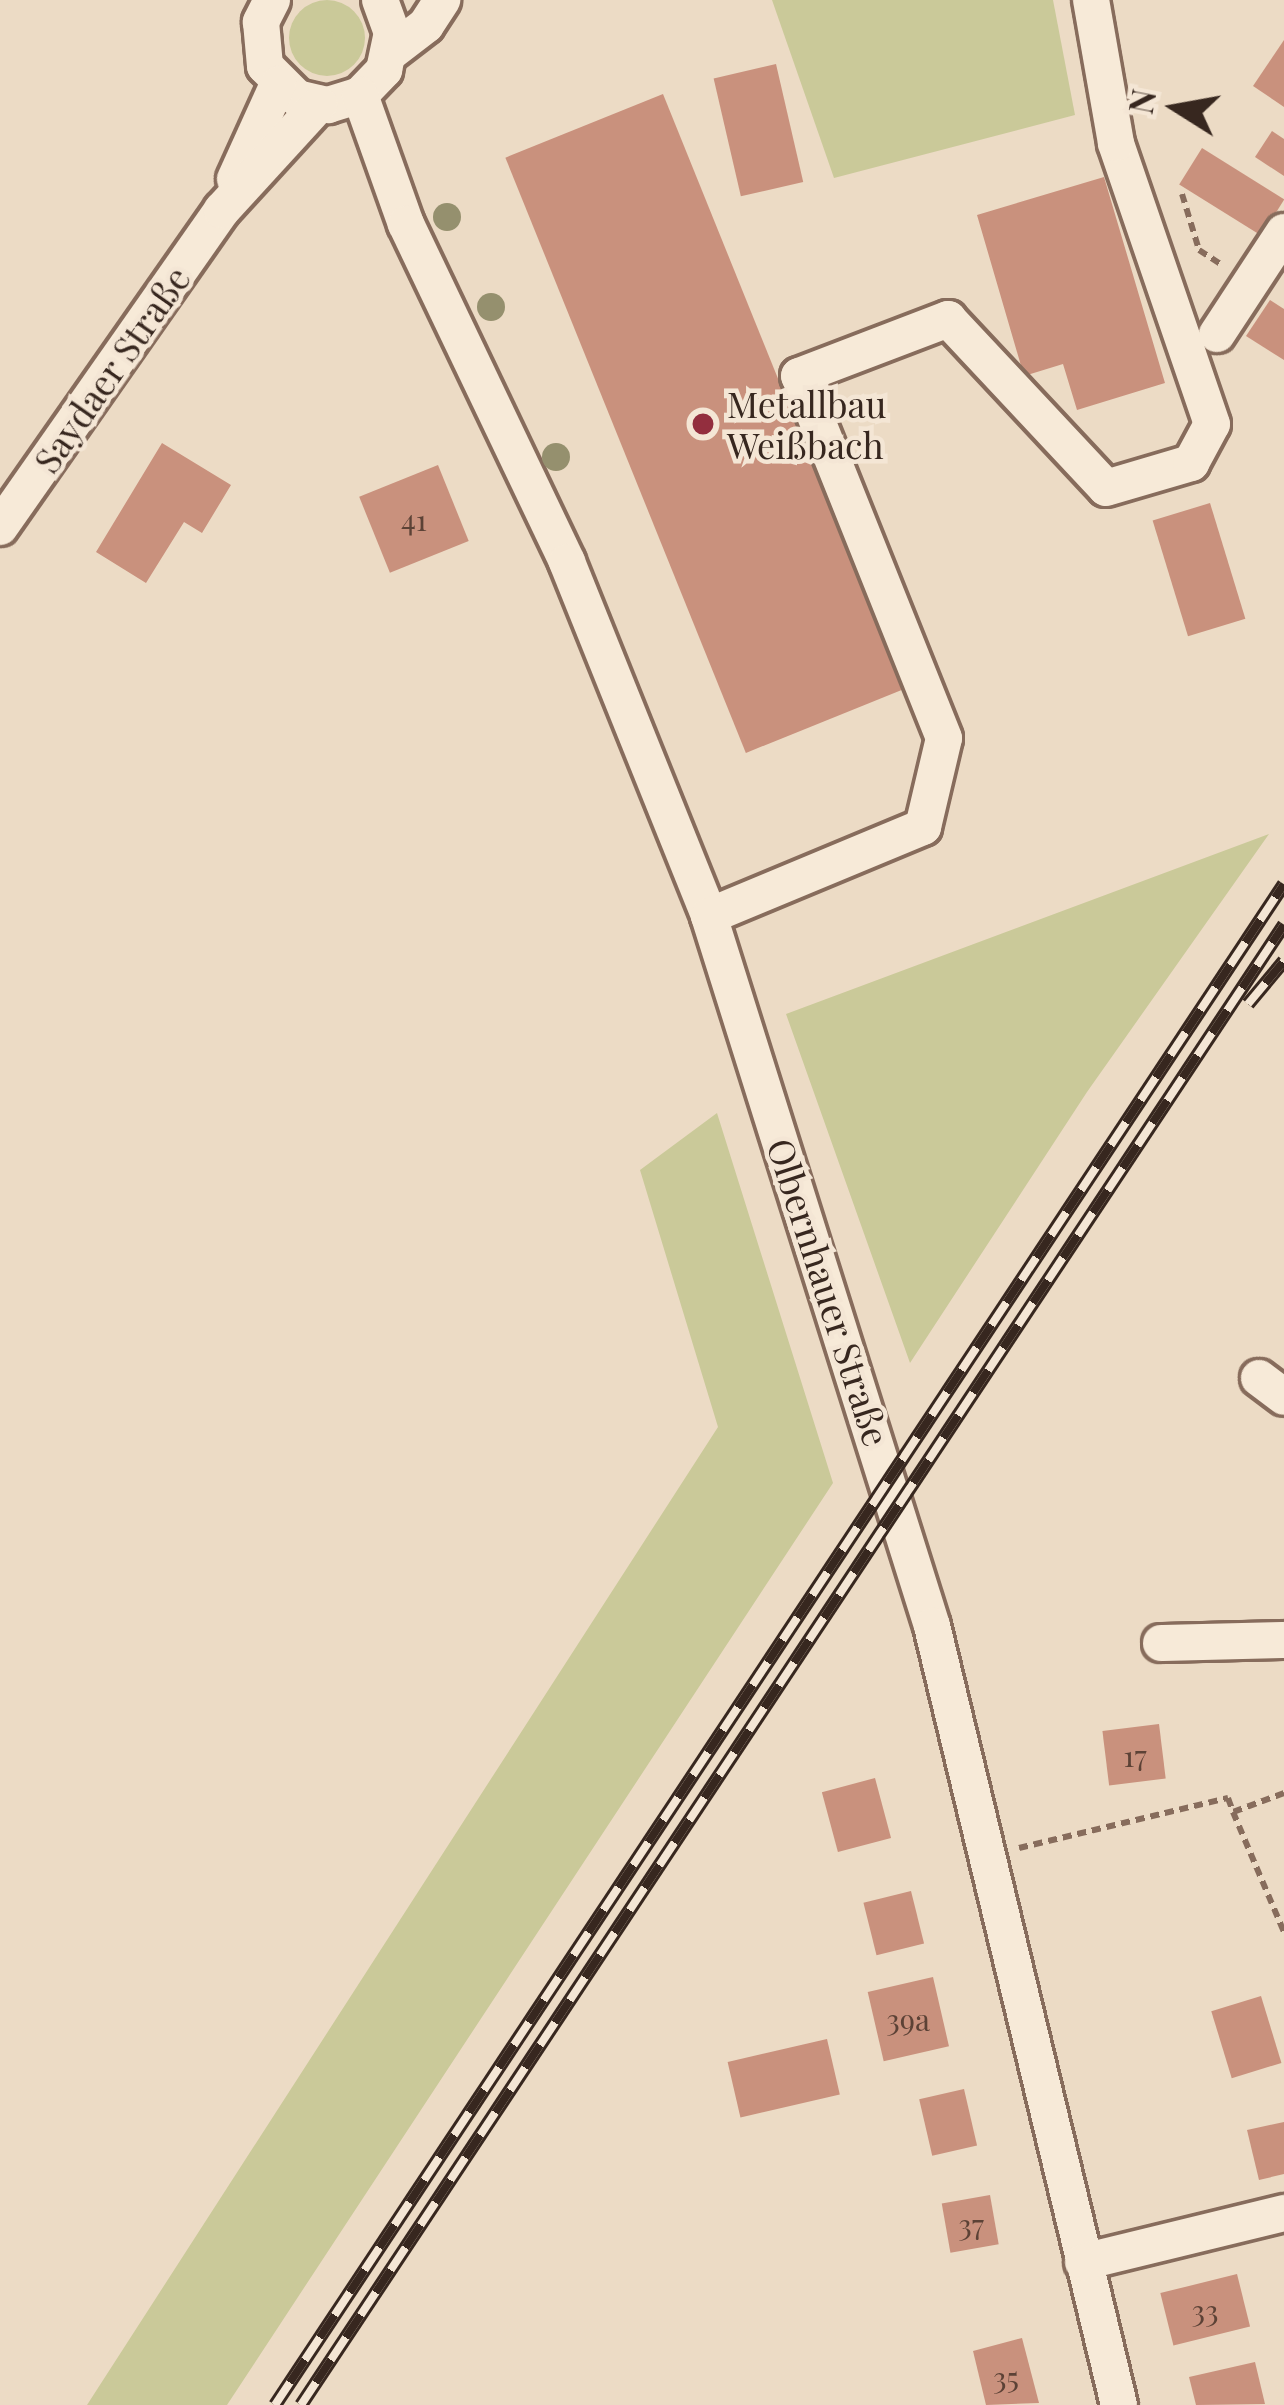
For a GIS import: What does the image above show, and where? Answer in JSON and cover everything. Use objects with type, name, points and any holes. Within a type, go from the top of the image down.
[{"type":"street","points":[[270,0],[260,44],[278,84],[336,101]]},
{"type":"street","points":[[380,0],[391,52],[426,25],[442,0]]},
{"type":"street","points":[[709,916],[922,827],[944,738],[799,376],[948,319],[1106,488],[1191,463],[1211,424],[1116,143],[1091,0]]},
{"type":"street","name":"Saydaer Straße","points":[[221,210],[391,52]]},
{"type":"street","name":"Saydaer Straße","points":[[0,527],[221,210],[278,84]]},
{"type":"street","name":"Olbernhauer Straße","points":[[336,101],[406,224],[567,562],[709,916],[932,1626],[1119,2405]]},
{"type":"street","points":[[1217,334],[1284,232]]},
{"type":"street","points":[[1160,1643],[1284,1640]]},
{"type":"street","points":[[1083,2262],[1284,2213]]},
{"type":"path","points":[[1183,194],[1199,250],[1250,284]]},
{"type":"path","points":[[1233,1812],[1284,1793]]},
{"type":"path","points":[[1026,1847],[1228,1798],[1284,1932]]},
{"type":"shaded area","points":[[327,0],[354,11],[365,38],[354,65],[327,76],[300,65],[289,38],[300,11]]},
{"type":"shaded area","points":[[772,0],[1053,0],[1075,115],[834,178]]},
{"type":"shaded area","points":[[1269,834],[1087,1092],[910,1363],[786,1014]]},
{"type":"shaded area","points":[[717,1113],[833,1483],[227,2405],[87,2405],[718,1427],[640,1170]]},
{"type":"building","points":[[1284,40],[1284,107],[1253,86]]},
{"type":"building","points":[[776,64],[803,182],[741,196],[714,78]]},
{"type":"building","name":"Metallbau Weißbach","points":[[663,94],[903,689],[746,753],[505,158]]},
{"type":"building","points":[[1272,131],[1284,139],[1284,176],[1255,157]]},
{"type":"building","points":[[1202,148],[1284,199],[1261,236],[1179,184]]},
{"type":"building","points":[[1104,177],[1165,383],[1077,410],[1063,364],[1024,376],[977,215]]},
{"type":"building","points":[[1270,300],[1284,309],[1284,360],[1246,336]]},
{"type":"building","points":[[162,443],[231,485],[202,533],[184,522],[146,583],[96,552]]},
{"type":"building","points":[[438,465],[469,541],[390,573],[359,497]]},
{"type":"building","points":[[1210,503],[1245,619],[1188,636],[1153,521]]},
{"type":"building","points":[[1159,1724],[1166,1779],[1109,1786],[1102,1731]]},
{"type":"building","points":[[875,1778],[891,1838],[838,1852],[822,1792]]},
{"type":"building","points":[[911,1891],[924,1943],[877,1955],[863,1903]]},
{"type":"building","points":[[933,1977],[949,2046],[884,2061],[868,1992]]},
{"type":"building","points":[[1261,1996],[1281,2063],[1232,2078],[1211,2011]]},
{"type":"building","points":[[827,2039],[840,2095],[740,2117],[728,2062]]},
{"type":"building","points":[[964,2089],[977,2146],[932,2156],[919,2099]]},
{"type":"building","points":[[1284,2122],[1284,2174],[1259,2180],[1247,2130]]},
{"type":"building","points":[[990,2195],[999,2244],[950,2253],[942,2204]]},
{"type":"building","points":[[1237,2274],[1250,2326],[1173,2346],[1160,2293]]},
{"type":"building","points":[[1022,2338],[1039,2403],[986,2405],[973,2351]]},
{"type":"building","points":[[1255,2362],[1265,2404],[1196,2405],[1189,2377]]},
{"type":"railway","points":[[275,2405],[1284,884]]},
{"type":"railway","points":[[301,2405],[1284,925]]},
{"type":"railway","points":[[1248,1004],[1284,961]]},
{"type":"place","name":"Metallbau Weißbach","points":[[703,424]]}]
